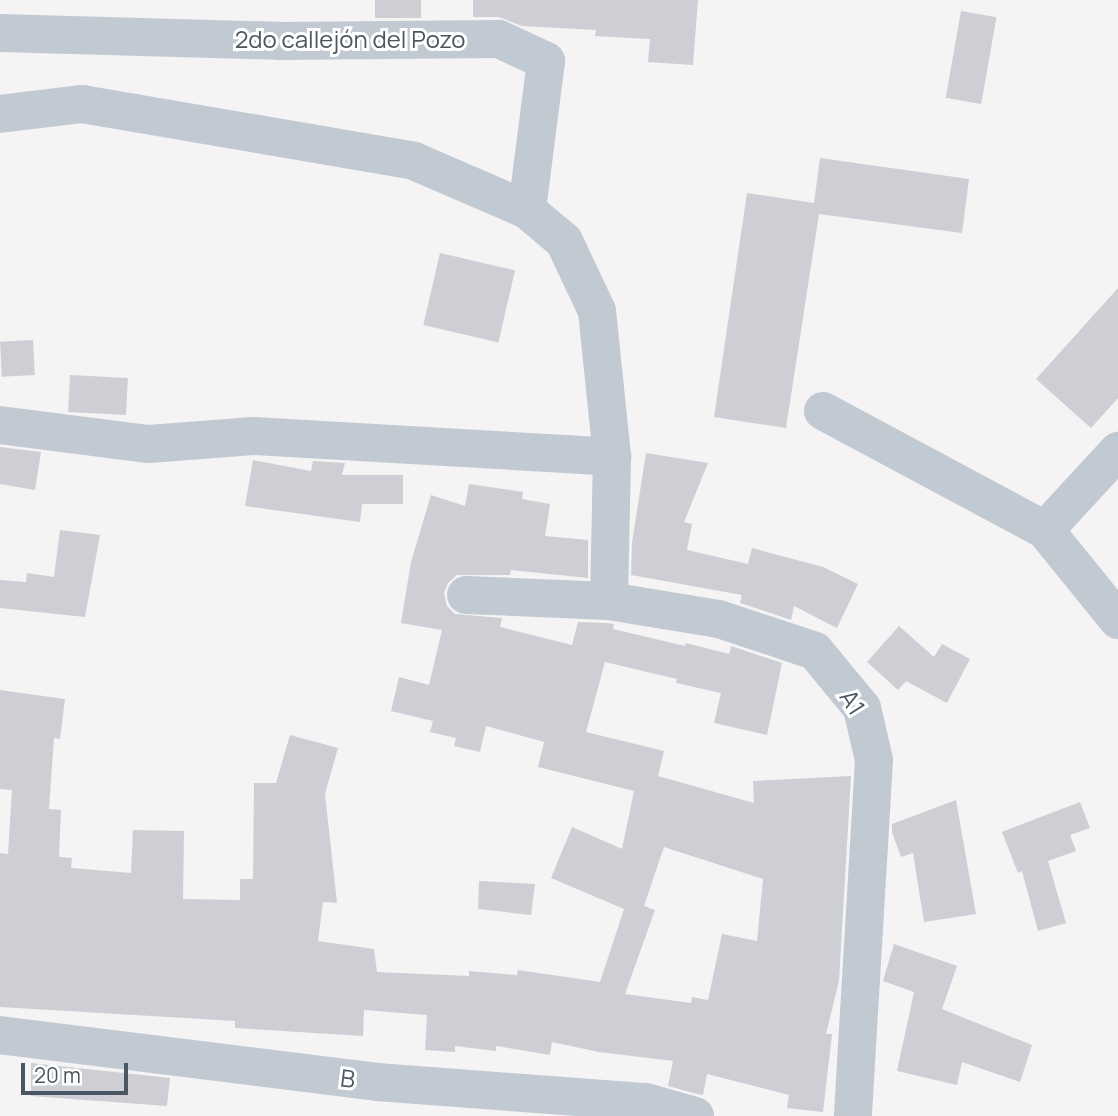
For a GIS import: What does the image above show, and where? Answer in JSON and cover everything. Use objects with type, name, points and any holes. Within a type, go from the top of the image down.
[{"type":"street","name":"2do callejón del Pozo","points":[[0,33],[279,41],[499,39],[546,61],[527,210]]},
{"type":"street","points":[[0,114],[82,104],[415,161],[527,210],[564,241],[597,311],[612,457],[609,601]]},
{"type":"street","points":[[823,411],[1045,530],[1118,620]]},
{"type":"street","points":[[0,425],[149,443],[253,436],[612,457]]},
{"type":"street","points":[[1045,530],[1118,451]]},
{"type":"street","name":"A1","points":[[466,595],[609,601],[719,619],[815,651],[862,708],[874,760],[853,1116]]},
{"type":"street","name":"B","points":[[0,1035],[377,1082],[646,1102],[695,1116]]},
{"type":"building","points":[[375,0],[421,0],[421,18],[375,18]]},
{"type":"building","points":[[473,0],[698,0],[693,65],[648,62],[650,39],[595,36],[596,30],[522,26],[499,17],[473,17]]},
{"type":"building","points":[[961,11],[996,17],[981,104],[946,98]]},
{"type":"building","points":[[820,158],[969,179],[962,233],[819,214],[786,428],[714,417],[747,193],[814,203]]},
{"type":"building","points":[[440,253],[515,270],[498,342],[423,325]]},
{"type":"building","points":[[1118,288],[1118,398],[1091,428],[1036,379]]},
{"type":"building","points":[[33,340],[35,375],[2,377],[0,342]]},
{"type":"building","points":[[70,375],[128,378],[126,415],[68,412]]},
{"type":"building","points":[[0,447],[41,452],[35,490],[0,484]]},
{"type":"building","points":[[646,453],[708,463],[684,522],[692,524],[687,550],[748,564],[752,548],[823,567],[858,584],[837,628],[794,606],[791,620],[740,603],[742,595],[631,575],[632,543]]},
{"type":"building","points":[[253,460],[311,471],[313,461],[345,463],[342,475],[403,475],[403,504],[362,504],[360,522],[245,506]]},
{"type":"building","points":[[469,484],[523,492],[522,499],[550,504],[545,536],[588,540],[588,578],[511,570],[510,575],[457,575],[448,583],[444,593],[447,606],[455,614],[502,618],[500,627],[572,645],[578,622],[614,624],[613,629],[685,646],[686,643],[729,654],[731,646],[782,663],[767,735],[714,723],[721,693],[676,683],[677,679],[605,662],[586,732],[664,751],[658,776],[754,803],[753,781],[851,776],[839,981],[826,1034],[832,1034],[823,1112],[787,1108],[789,1095],[707,1074],[703,1095],[697,1094],[668,1086],[673,1061],[599,1052],[552,1042],[550,1055],[496,1046],[496,1051],[455,1046],[455,1052],[425,1050],[427,1015],[364,1010],[363,1036],[235,1028],[235,1021],[0,1007],[0,853],[8,854],[12,790],[0,789],[0,690],[65,699],[60,739],[54,738],[49,809],[61,810],[59,857],[72,858],[71,868],[131,873],[133,830],[184,831],[183,899],[240,900],[240,879],[253,879],[254,783],[276,783],[290,735],[338,748],[325,794],[337,903],[323,902],[318,941],[374,949],[377,972],[469,976],[469,971],[517,975],[518,970],[600,982],[624,909],[551,878],[572,827],[622,849],[634,791],[538,767],[544,742],[486,726],[480,752],[454,746],[456,738],[430,732],[433,721],[391,711],[399,677],[429,685],[442,630],[401,623],[411,562],[431,495],[465,506]],"holes":[[[664,847],[763,879],[757,941],[722,934],[708,1000],[692,997],[691,1003],[625,994],[655,910],[644,906]]]},
{"type":"building","points":[[60,530],[100,535],[85,617],[0,608],[0,580],[26,582],[27,573],[54,577]]},
{"type":"building","points":[[899,626],[934,657],[942,644],[970,659],[947,703],[906,681],[898,690],[867,662]]},
{"type":"building","points":[[956,800],[976,914],[924,922],[913,853],[901,857],[892,832],[892,824]]},
{"type":"building","points":[[1080,802],[1090,828],[1070,835],[1076,851],[1048,861],[1066,923],[1038,931],[1022,871],[1018,873],[1002,832]]},
{"type":"building","points":[[479,881],[535,884],[531,915],[478,909]]},
{"type":"building","points":[[894,944],[957,966],[942,1009],[1032,1045],[1020,1082],[962,1062],[957,1085],[897,1071],[914,992],[883,981]]},
{"type":"building","points":[[31,1063],[170,1078],[167,1106],[31,1096]]}]
